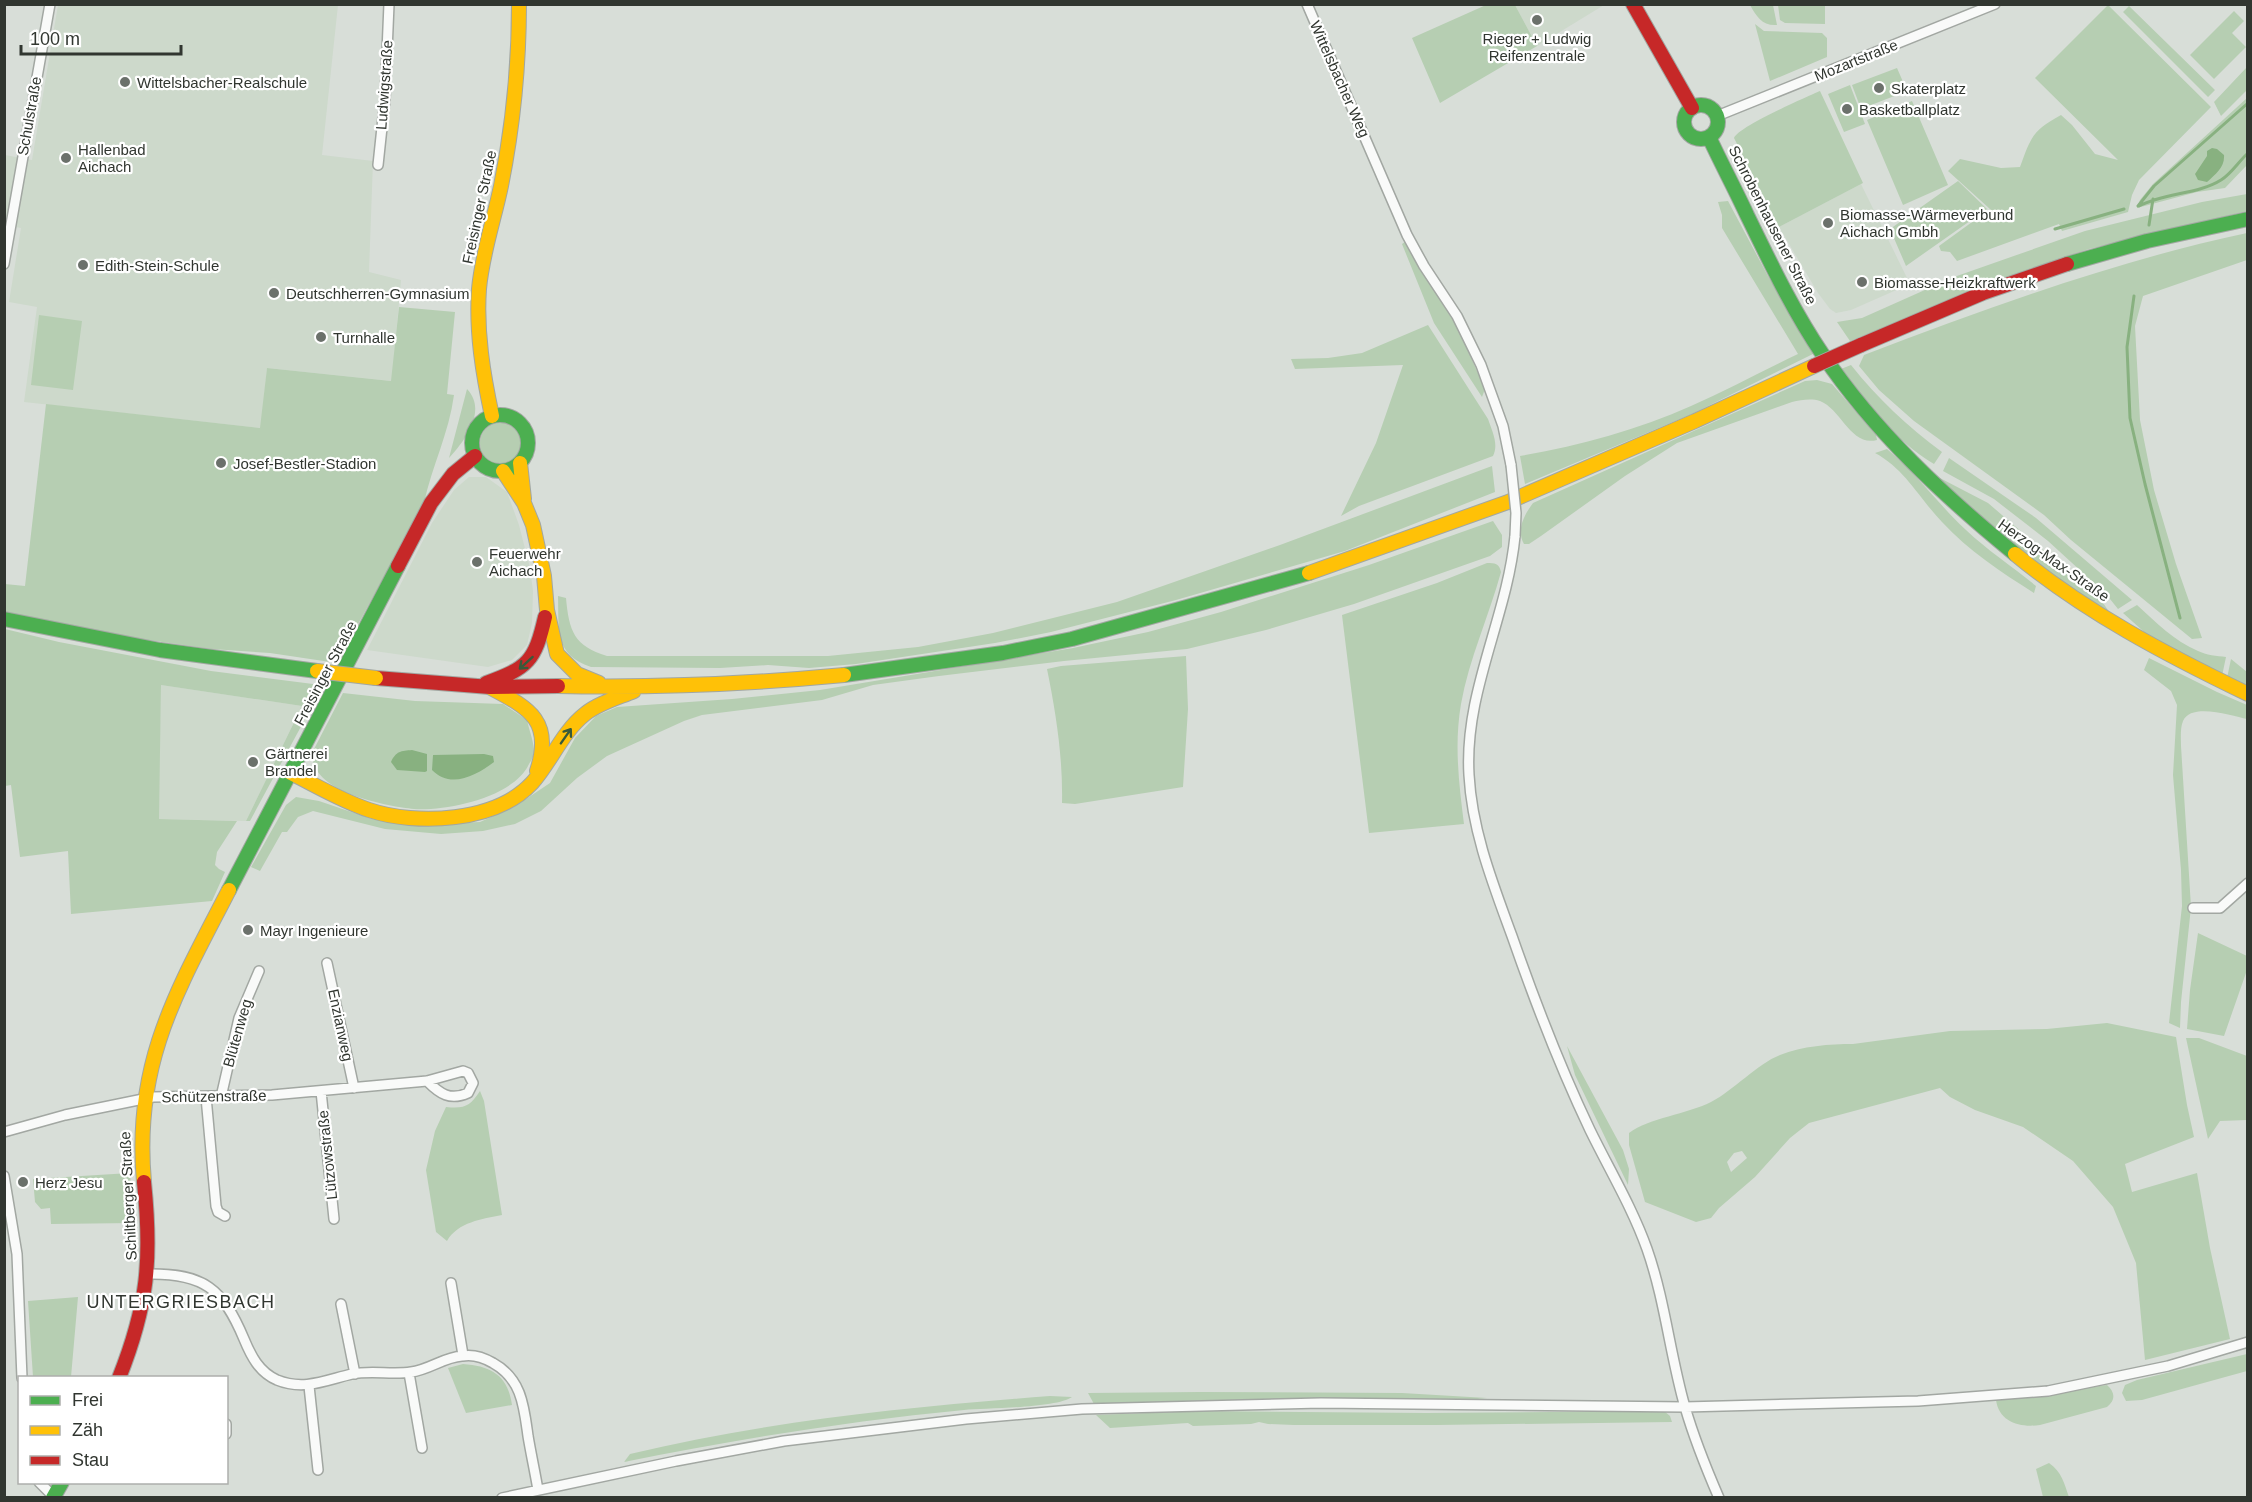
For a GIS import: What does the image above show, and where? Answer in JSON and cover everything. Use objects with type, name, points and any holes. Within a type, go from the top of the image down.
[{"type":"main road","name":"Freisinger Straße","points":[[492,416],[481,359],[478,320],[479,288],[508,154],[513,120],[519,4]]},
{"type":"main road","points":[[1634,4],[1692,108]]},
{"type":"main road","points":[[1707,106],[1717,116],[1717,128],[1709,137],[1697,139],[1686,131],[1685,117],[1692,108],[1707,106]]},
{"type":"main road","name":"Schrobenhausener Straße","points":[[1709,137],[1775,273],[1835,372],[1871,416]]},
{"type":"main road","points":[[4,619],[62,633],[211,659],[473,687],[640,688],[787,680],[873,672],[1003,653],[1072,639],[1218,600],[1366,555],[1508,502],[1982,293],[2148,240],[2205,226],[2247,219]]},
{"type":"main road","points":[[503,415],[513,418],[525,430],[528,447],[519,463],[513,468],[502,471],[487,468],[475,456],[472,444],[474,433],[483,421],[492,416],[503,415]]},
{"type":"main road","name":"Herzog-Max-Straße","points":[[1871,416],[1939,489],[1974,522],[2018,558],[2068,594],[2166,655],[2247,694]]},
{"type":"main road","name":"Freisinger Straße","points":[[216,915],[431,503],[453,474],[475,456]]},
{"type":"main road","points":[[519,463],[524,503]]},
{"type":"main road","points":[[502,471],[524,503],[533,525],[539,549],[553,644],[563,662],[576,674],[612,688]]},
{"type":"main road","points":[[473,687],[513,673],[528,663],[537,649],[547,610]]},
{"type":"main road","points":[[490,687],[532,713],[541,729],[543,752],[532,783]]},
{"type":"main road","points":[[291,772],[350,803],[383,814],[399,817],[437,817],[476,813],[505,803],[525,790],[551,760],[569,731],[586,714],[601,704],[640,688]]},
{"type":"main road","name":"Schiltberger Straße","points":[[119,1376],[138,1322],[148,1274],[148,1228],[141,1138],[144,1098],[162,1026],[178,988],[216,915]]},
{"type":"main road","points":[[53,1497],[61,1484]]},
{"type":"street","name":"Schulstraße","points":[[4,264],[50,4]]},
{"type":"street","name":"Ludwigstraße","points":[[378,165],[389,4]]},
{"type":"street","name":"Wittelsbacher Weg","points":[[1307,4],[1407,235],[1424,266],[1457,316],[1481,365],[1503,426],[1511,465],[1516,513],[1515,536],[1512,569],[1473,707],[1469,741],[1472,810],[1481,849],[1550,1043],[1634,1216],[1647,1249],[1657,1282],[1685,1407],[1698,1448],[1719,1497]]},
{"type":"street","name":"Mozartstraße","points":[[1717,116],[1995,4]]},
{"type":"street","points":[[2193,908],[2220,908],[2247,883]]},
{"type":"street","name":"Enzianweg","points":[[327,963],[354,1088]]},
{"type":"street","name":"Blütenweg","points":[[221,1097],[239,1018],[259,971]]},
{"type":"street","name":"Schützenstraße","points":[[4,1132],[66,1115],[144,1098],[243,1097],[427,1081]]},
{"type":"street","name":"Lützowstraße","points":[[321,1091],[334,1219]]},
{"type":"street","points":[[206,1097],[216,1206],[218,1212],[225,1216]]},
{"type":"street","points":[[4,1176],[17,1254],[22,1376]]},
{"type":"street","points":[[148,1274],[177,1276],[193,1280],[215,1292],[226,1302],[233,1314],[253,1360],[262,1370],[286,1383],[309,1386],[355,1374],[410,1373],[463,1355],[486,1359],[506,1372],[514,1381],[521,1396],[538,1490]]},
{"type":"street","points":[[451,1283],[463,1355]]},
{"type":"street","points":[[341,1304],[355,1374]]},
{"type":"street","points":[[502,1497],[784,1441],[966,1419],[1082,1409],[1321,1403],[1685,1407],[1918,1401],[2048,1391],[2168,1366],[2247,1342]]},
{"type":"street","points":[[410,1373],[422,1448]]},
{"type":"street","points":[[309,1386],[318,1470]]},
{"type":"street","points":[[41,1484],[53,1497]]},
{"type":"shaded area","points":[[58,5],[338,5],[322,155],[373,161],[369,272],[401,280],[392,381],[267,368],[261,428],[24,402],[37,307],[9,302],[21,228],[5,225],[5,155],[32,160]]},
{"type":"shaded area","points":[[1486,5],[1515,5],[1537,46],[1440,103],[1412,38]]},
{"type":"shaded area","points":[[1515,5],[1604,5],[1537,46]]},
{"type":"shaded area","points":[[1750,5],[1773,5],[1777,25],[1764,22]]},
{"type":"shaded area","points":[[1778,5],[1825,5],[1825,24],[1785,23],[1780,20]]},
{"type":"shaded area","points":[[2108,5],[2211,107],[2139,180],[2128,212],[2062,231],[2059,224],[1957,261],[1950,252],[1941,251],[1939,246],[1990,209],[1948,171],[1960,159],[2001,168],[2020,167],[2034,136],[2061,115],[2095,154],[2118,160],[2035,78]]},
{"type":"shaded area","points":[[2129,6],[2215,90],[2208,97],[2123,12]]},
{"type":"shaded area","points":[[2234,11],[2244,21],[2232,33],[2246,47],[2214,79],[2190,55]]},
{"type":"shaded area","points":[[1755,24],[1764,31],[1822,33],[1827,38],[1827,57],[1770,81]]},
{"type":"shaded area","points":[[2247,67],[2247,90],[2221,116],[2214,102]]},
{"type":"shaded area","name":"Skaterplatz","points":[[1897,68],[1907,91],[1861,109],[1852,85]]},
{"type":"shaded area","name":"Basketballplatz","points":[[1850,85],[1865,124],[1844,132],[1828,94]]},
{"type":"shaded area","points":[[1820,91],[1863,183],[1779,227],[1734,138],[1759,120]]},
{"type":"shaded area","points":[[2247,98],[2247,165],[2225,188],[2197,192],[2137,208],[2140,200],[2153,184]]},
{"type":"shaded area","points":[[1912,101],[1948,185],[1903,205],[1867,120]]},
{"type":"shaded area","points":[[2212,148],[2224,155],[2223,163],[2207,182],[2198,180],[2195,174],[2207,156],[2207,151]]},
{"type":"shaded area","points":[[1958,181],[1987,209],[1906,266],[1890,229]]},
{"type":"shaded area","points":[[1861,184],[1910,284],[1851,310],[1836,313],[1818,293],[1779,227]]},
{"type":"shaded area","points":[[2247,194],[2247,211],[2089,249],[2032,268],[1850,341],[1837,322],[1862,318],[1954,277],[2085,231],[2202,202]]},
{"type":"shaded area","points":[[1728,201],[1768,276],[1815,353],[1692,414],[1525,484],[1520,456],[1585,442],[1650,423],[1704,400],[1798,354],[1722,228],[1722,215],[1718,202]]},
{"type":"shaded area","points":[[2247,233],[2247,260],[2143,296],[2135,326],[2140,420],[2154,490],[2176,564],[2202,638],[2192,639],[2071,540],[2044,515],[1914,421],[1879,390],[1859,366],[1864,355],[2054,286],[2149,257]]},
{"type":"shaded area","points":[[1406,241],[1426,278],[1453,317],[1485,389],[1482,397],[1434,323],[1402,244]]},
{"type":"shaded area","name":"Josef-Bestler-Stadion","points":[[399,307],[455,312],[447,394],[454,395],[452,409],[424,503],[337,663],[127,637],[5,612],[5,584],[25,586],[46,404],[260,428],[267,368],[391,381]]},
{"type":"shaded area","points":[[39,315],[82,321],[73,390],[31,385]]},
{"type":"shaded area","points":[[1428,325],[1488,419],[1495,442],[1493,456],[1359,506],[1341,516],[1376,443],[1403,365],[1295,369],[1291,359],[1328,358],[1362,353]]},
{"type":"shaded area","points":[[1851,365],[1894,412],[1942,452],[1934,464],[1907,445],[1872,409],[1841,369]]},
{"type":"shaded area","points":[[1817,380],[1832,384],[1876,435],[1877,440],[1868,441],[1860,438],[1834,411],[1820,401],[1810,399],[1792,402],[1677,443],[1625,476],[1529,544],[1524,544],[1521,528],[1533,503],[1805,381]]},
{"type":"shaded area","points":[[467,389],[473,398],[475,407],[472,426],[449,458]]},
{"type":"shaded area","points":[[501,422],[516,428],[522,443],[516,458],[501,464],[486,458],[480,443],[486,428]]},
{"type":"shaded area","points":[[1887,449],[1966,530],[2036,586],[2034,593],[1952,533],[1895,467],[1875,453]]},
{"type":"shaded area","points":[[1949,458],[2036,518],[2132,600],[2118,609],[2106,594],[2048,541],[1994,499],[1943,471]]},
{"type":"shaded area","points":[[1492,466],[1495,492],[1345,551],[1176,600],[1051,632],[995,643],[856,664],[809,668],[768,665],[720,668],[591,667],[570,655],[559,630],[558,596],[566,598],[569,620],[575,636],[587,647],[607,656],[828,656],[918,647],[993,633],[1117,602],[1280,545]]},
{"type":"shaded area","points":[[1936,476],[1988,503],[2101,600],[2112,616],[2021,555],[1945,487]]},
{"type":"shaded area","points":[[469,477],[486,477],[507,492],[519,525],[530,568],[533,591],[532,623],[527,645],[512,660],[488,667],[367,650],[432,523],[454,490]]},
{"type":"shaded area","points":[[1493,521],[1502,535],[1502,547],[1490,556],[1354,604],[1266,630],[1187,649],[939,676],[873,685],[822,700],[702,715],[607,756],[577,778],[541,811],[515,824],[483,831],[441,834],[385,829],[313,811],[298,817],[287,832],[282,832],[260,871],[251,867],[286,805],[296,797],[319,801],[372,819],[411,825],[480,822],[514,807],[550,783],[575,738],[596,716],[617,707],[820,690],[1073,648],[1148,632],[1221,612],[1369,565]]},
{"type":"shaded area","points":[[1487,563],[1496,564],[1501,572],[1469,671],[1461,704],[1458,749],[1464,824],[1369,833],[1342,615],[1437,583]]},
{"type":"shaded area","points":[[2137,605],[2166,631],[2189,647],[2204,653],[2226,657],[2222,676],[2153,640],[2123,613]]},
{"type":"shaded area","points":[[5,629],[59,642],[211,671],[313,684],[318,695],[250,821],[246,821],[302,706],[161,685],[159,819],[237,821],[217,852],[215,865],[225,872],[212,901],[71,914],[68,851],[20,857],[11,785],[5,786]]},
{"type":"shaded area","points":[[1186,656],[1188,709],[1183,787],[1075,804],[1062,803],[1058,736],[1047,669]]},
{"type":"shaded area","points":[[2149,658],[2247,705],[2247,719],[2203,711],[2187,715],[2182,724],[2181,746],[2191,907],[2180,1028],[2169,1023],[2182,906],[2173,775],[2177,705],[2171,691],[2144,670]]},
{"type":"shaded area","points":[[2231,659],[2247,672],[2247,688],[2227,678]]},
{"type":"shaded area","name":"Gärtnerei Brandel","points":[[161,685],[302,706],[246,821],[158,819]]},
{"type":"shaded area","points":[[343,693],[415,701],[503,704],[527,720],[534,755],[521,775],[509,785],[479,800],[444,807],[414,809],[367,800],[334,786],[322,777],[314,765],[313,751]]},
{"type":"shaded area","points":[[412,750],[427,754],[427,771],[397,770],[391,762],[399,752]]},
{"type":"shaded area","points":[[484,754],[493,756],[494,762],[471,776],[455,780],[447,779],[432,770],[433,755]]},
{"type":"shaded area","points":[[2198,933],[2247,956],[2247,970],[2224,1036],[2187,1029]]},
{"type":"shaded area","points":[[2107,1023],[2176,1037],[2194,1137],[2125,1164],[2132,1192],[2197,1173],[2210,1248],[2230,1339],[2145,1360],[2136,1263],[2113,1207],[2073,1161],[2023,1127],[1975,1110],[1950,1097],[1940,1088],[1809,1123],[1790,1138],[1755,1177],[1719,1208],[1711,1218],[1696,1222],[1645,1202],[1629,1145],[1629,1133],[1647,1124],[1711,1102],[1763,1064],[1780,1055],[1816,1046],[1853,1044],[1950,1031],[2047,1029]],"holes":[[[1742,1151],[1747,1158],[1731,1172],[1727,1162],[1734,1153]]]},
{"type":"shaded area","points":[[2186,1038],[2199,1038],[2247,1056],[2247,1120],[2220,1121],[2208,1139]]},
{"type":"shaded area","points":[[1567,1046],[1623,1150],[1629,1169],[1628,1185],[1575,1075]]},
{"type":"shaded area","points":[[480,1091],[484,1101],[502,1215],[464,1225],[457,1229],[447,1241],[436,1232],[426,1170],[435,1131],[446,1107],[466,1105]]},
{"type":"shaded area","points":[[130,1173],[134,1223],[51,1224],[50,1208],[41,1209],[35,1202],[33,1179]]},
{"type":"shaded area","points":[[78,1297],[71,1376],[33,1376],[28,1301]]},
{"type":"shaded area","points":[[2247,1354],[2247,1371],[2142,1400],[2126,1401],[2122,1393],[2125,1385],[2137,1380]]},
{"type":"shaded area","points":[[463,1364],[482,1367],[497,1374],[507,1387],[512,1405],[466,1413],[448,1368]]},
{"type":"shaded area","points":[[2107,1385],[2112,1390],[2113,1396],[2112,1402],[2107,1407],[2040,1425],[2032,1426],[2012,1422],[2001,1414],[1996,1400]]},
{"type":"shaded area","points":[[1088,1393],[1402,1393],[1487,1398],[1457,1401],[1398,1399],[1094,1404]]},
{"type":"shaded area","points":[[1050,1396],[1072,1397],[1064,1401],[1037,1405],[921,1414],[836,1425],[751,1438],[624,1462],[630,1454],[682,1442],[786,1424],[891,1410]]},
{"type":"shaded area","points":[[1199,1411],[1426,1413],[1664,1411],[1670,1416],[1672,1422],[1294,1425],[1259,1422],[1193,1426],[1188,1423],[1110,1428],[1096,1415]]},
{"type":"shaded area","points":[[2049,1463],[2060,1474],[2069,1497],[2043,1497],[2036,1469]]},
{"type":"waterway","points":[[2138,206],[2154,186],[2248,103]]},
{"type":"waterway","points":[[2139,206],[2159,198],[2212,185],[2228,174],[2248,153]]},
{"type":"waterway","points":[[2149,225],[2153,199]]},
{"type":"waterway","points":[[2055,229],[2124,209]]},
{"type":"waterway","points":[[2134,296],[2127,347],[2130,418],[2180,618]]},
{"type":"traffic: fast","points":[[1701,105],[1713,110],[1718,122],[1713,134],[1701,139],[1689,134],[1684,122],[1689,110],[1701,105]]},
{"type":"traffic: fast","points":[[1709,137],[1792,304],[1843,383],[1912,462],[2015,554]]},
{"type":"traffic: fast","points":[[2067,264],[2147,241],[2248,219]]},
{"type":"traffic: fast","points":[[500,415],[511,417],[520,423],[526,432],[528,443],[526,454],[520,463],[511,469],[500,471],[489,469],[480,463],[474,454],[472,443],[474,432],[480,423],[489,417],[500,415]]},
{"type":"traffic: fast","points":[[229,890],[398,566]]},
{"type":"traffic: fast","points":[[844,675],[1003,653],[1072,639],[1309,573]]},
{"type":"traffic: fast","points":[[4,619],[160,650],[317,671]]},
{"type":"traffic: fast","points":[[53,1498],[61,1484]]},
{"type":"traffic: slow","points":[[492,416],[481,353],[478,321],[479,289],[509,141],[518,50],[519,4]]},
{"type":"traffic: slow","points":[[1309,573],[1508,502],[1695,421],[1814,366]]},
{"type":"traffic: slow","points":[[520,463],[524,499]]},
{"type":"traffic: slow","points":[[503,471],[524,503],[533,525],[557,654],[577,674],[599,683]]},
{"type":"traffic: slow","points":[[2015,554],[2098,614],[2187,664],[2248,694]]},
{"type":"traffic: slow","points":[[317,671],[376,678]]},
{"type":"traffic: slow","points":[[558,686],[701,685],[844,675]]},
{"type":"traffic: slow","points":[[491,688],[517,703],[535,719],[542,740],[537,771]]},
{"type":"traffic: slow","points":[[291,773],[349,802],[388,815],[432,819],[477,813],[517,796],[532,783],[570,729],[590,710],[634,691]]},
{"type":"traffic: slow","points":[[144,1182],[142,1139],[145,1100],[152,1064],[176,995],[229,890]]},
{"type":"traffic: jam","points":[[1633,4],[1692,108]]},
{"type":"traffic: jam","points":[[1861,345],[1983,293],[2067,264]]},
{"type":"traffic: jam","points":[[1814,366],[1861,345]]},
{"type":"traffic: jam","points":[[398,566],[431,503],[453,474],[475,456]]},
{"type":"traffic: jam","points":[[486,683],[512,673],[528,661],[537,644],[545,617]]},
{"type":"traffic: jam","points":[[376,678],[490,687],[558,686]]},
{"type":"traffic: jam","points":[[120,1376],[136,1327],[145,1282],[148,1235],[144,1182]]},
{"type":"place","name":"Rieger + Ludwig Reifenzentrale","points":[[1537,20]]},
{"type":"place","name":"Wittelsbacher-Realschule","points":[[125,82]]},
{"type":"place","name":"Skaterplatz","points":[[1879,88]]},
{"type":"place","name":"Basketballplatz","points":[[1847,109]]},
{"type":"place","name":"Hallenbad Aichach","points":[[66,158]]},
{"type":"place","name":"Biomasse-Wärmeverbund Aichach Gmbh","points":[[1828,223]]},
{"type":"place","name":"Edith-Stein-Schule","points":[[83,265]]},
{"type":"place","name":"Biomasse-Heizkraftwerk","points":[[1862,282]]},
{"type":"place","name":"Deutschherren-Gymnasium","points":[[274,293]]},
{"type":"place","name":"Turnhalle","points":[[321,337]]},
{"type":"place","name":"Josef-Bestler-Stadion","points":[[221,463]]},
{"type":"place","name":"Feuerwehr Aichach","points":[[477,562]]},
{"type":"place","name":"Gärtnerei Brandel","points":[[253,762]]},
{"type":"place","name":"Mayr Ingenieure","points":[[248,930]]},
{"type":"place","name":"Herz Jesu","points":[[23,1182]]},
{"type":"district","name":"UNTERGRIESBACH","points":[[181,1302]]}]
